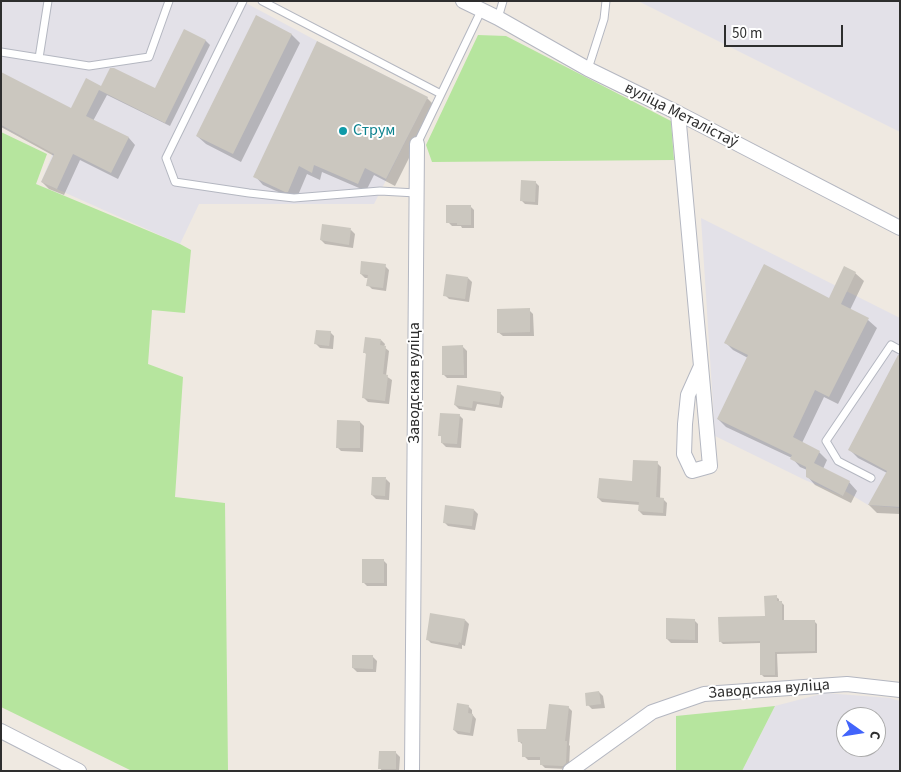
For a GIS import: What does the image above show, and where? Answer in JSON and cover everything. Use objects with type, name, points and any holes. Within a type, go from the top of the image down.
[{"type":"street","name":"вуліца Металістаў","points":[[463,1],[498,18],[588,69],[678,113],[900,228]]},
{"type":"street","points":[[678,113],[701,366],[710,466],[692,471],[684,454],[685,424],[688,396],[701,366]]},
{"type":"street","name":"Заводская вуліца","points":[[412,771],[416,144]]},
{"type":"street","name":"Заводская вуліца","points":[[570,771],[652,712],[704,694],[846,684],[900,690]]},
{"type":"street","points":[[1,731],[79,771]]},
{"type":"lane","points":[[38,58],[48,1]]},
{"type":"lane","points":[[1,52],[89,66],[148,57],[169,1]]},
{"type":"lane","points":[[242,1],[166,158],[175,182],[294,198],[380,191],[416,193]]},
{"type":"lane","points":[[262,1],[440,94]]},
{"type":"lane","points":[[498,18],[503,1]]},
{"type":"lane","points":[[588,69],[604,19],[606,1]]},
{"type":"lane","name":"Заводская вуліца","points":[[416,144],[481,11]]},
{"type":"lane","points":[[871,478],[838,461],[826,440],[891,345],[900,350]]},
{"type":"shaded area","points":[[1,1],[242,1],[428,97],[374,204],[199,204],[180,244],[41,182],[53,153],[1,126]]},
{"type":"shaded area","points":[[638,1],[900,1],[900,132]]},
{"type":"shaded area","points":[[701,218],[900,318],[900,508],[868,505],[845,491],[843,496],[805,480],[715,436]]},
{"type":"shaded area","points":[[825,693],[890,698],[900,701],[900,771],[742,771],[775,706]]},
{"type":"green space","points":[[478,35],[506,36],[671,121],[674,160],[432,162],[426,145]]},
{"type":"green space","points":[[1,132],[47,154],[36,184],[191,250],[185,313],[152,310],[148,364],[183,377],[175,497],[225,503],[228,771],[132,771],[1,707]]},
{"type":"green space","points":[[775,706],[742,771],[676,771],[676,716]]},
{"type":"building","points":[[256,15],[292,34],[233,154],[196,136]]},
{"type":"building","points":[[184,29],[206,40],[165,123],[99,90],[110,68],[114,68],[155,88]]},
{"type":"building","name":"Струм","points":[[317,41],[428,97],[386,179],[365,168],[358,184],[314,165],[312,173],[299,166],[288,192],[285,192],[253,177]]},
{"type":"building","points":[[1,72],[71,108],[86,78],[101,86],[86,116],[129,137],[111,173],[73,154],[57,189],[41,182],[54,154],[1,125]]},
{"type":"building","points":[[521,180],[536,181],[535,202],[520,201]]},
{"type":"building","points":[[446,205],[471,205],[471,225],[446,223]]},
{"type":"building","points":[[322,224],[351,228],[349,245],[320,240]]},
{"type":"building","points":[[361,261],[386,264],[383,288],[366,286],[368,275],[360,274]]},
{"type":"building","points":[[764,264],[829,298],[844,266],[856,272],[841,304],[869,318],[829,397],[815,390],[793,437],[820,451],[814,463],[850,481],[843,496],[806,477],[806,467],[790,459],[792,455],[717,419],[748,355],[724,343]]},
{"type":"building","points":[[446,274],[468,277],[465,299],[443,296]]},
{"type":"building","points":[[530,308],[530,332],[497,333],[497,309]]},
{"type":"building","points":[[316,330],[331,331],[329,346],[314,344]]},
{"type":"building","points":[[365,337],[381,339],[380,345],[386,346],[383,374],[388,375],[385,401],[362,398],[366,353],[363,353]]},
{"type":"building","points":[[463,345],[464,375],[442,375],[442,346]]},
{"type":"building","points":[[898,355],[900,355],[900,507],[868,505],[887,471],[848,450]]},
{"type":"building","points":[[457,385],[501,392],[499,405],[473,401],[472,408],[454,405]]},
{"type":"building","points":[[440,413],[460,414],[457,444],[441,443],[441,436],[438,436]]},
{"type":"building","points":[[337,420],[360,421],[360,448],[336,448]]},
{"type":"building","points":[[633,460],[658,461],[656,497],[664,498],[663,513],[638,511],[639,502],[597,498],[599,478],[632,481]]},
{"type":"building","points":[[372,477],[386,477],[385,496],[371,495]]},
{"type":"building","points":[[445,505],[474,509],[472,526],[443,523]]},
{"type":"building","points":[[362,559],[384,559],[384,583],[362,583]]},
{"type":"building","points":[[777,595],[777,601],[782,601],[782,620],[815,620],[815,651],[775,652],[775,675],[760,675],[760,641],[719,642],[718,617],[765,616],[764,596]]},
{"type":"building","points":[[430,613],[465,619],[461,643],[459,642],[458,645],[426,640]]},
{"type":"building","points":[[666,618],[695,619],[695,640],[666,639]]},
{"type":"building","points":[[352,655],[373,655],[373,669],[352,668]]},
{"type":"building","points":[[599,691],[601,704],[586,706],[585,693]]},
{"type":"building","points":[[457,703],[469,705],[468,713],[473,714],[470,733],[453,730]]},
{"type":"building","points":[[549,704],[569,706],[565,741],[567,741],[566,763],[563,766],[540,765],[540,757],[522,757],[522,742],[518,742],[517,729],[546,729]]},
{"type":"building","points":[[379,751],[396,751],[396,769],[378,769]]},
{"type":"place","name":"Струм","points":[[343,131]]}]
